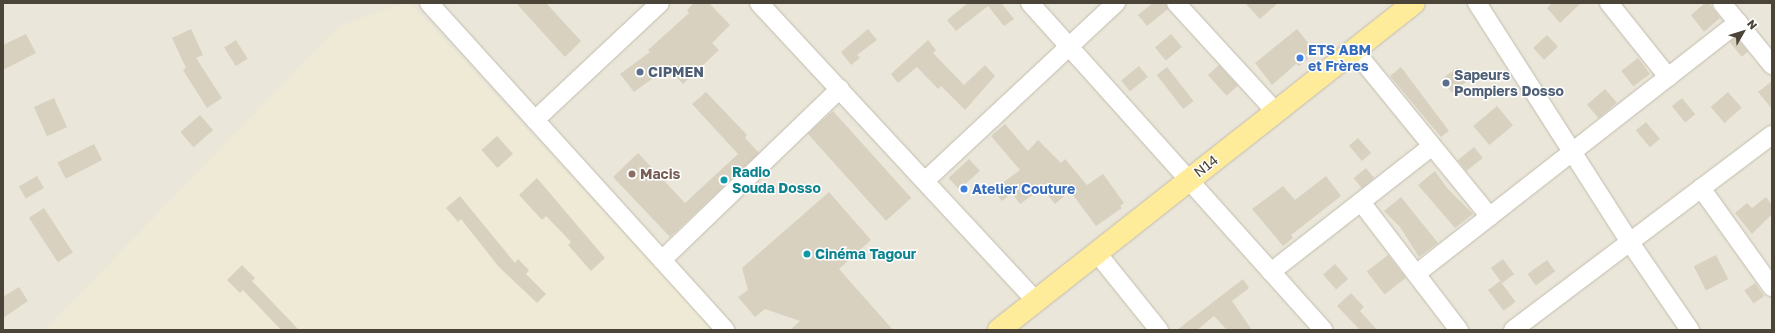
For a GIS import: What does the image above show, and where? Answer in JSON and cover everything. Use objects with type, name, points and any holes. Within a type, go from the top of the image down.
[{"type":"main road","name":"N14","points":[[999,330],[1414,3]]},
{"type":"street","points":[[429,3],[725,330]]},
{"type":"street","points":[[535,120],[660,3]]},
{"type":"street","points":[[759,3],[926,180],[1036,301]]},
{"type":"street","points":[[1030,3],[1323,330]]},
{"type":"street","points":[[926,180],[1116,3]]},
{"type":"street","points":[[1176,3],[1276,112]]},
{"type":"street","points":[[1477,3],[1629,241],[1690,330]]},
{"type":"street","points":[[1722,3],[1772,65]]},
{"type":"street","points":[[1611,4],[1668,78]]},
{"type":"street","points":[[1416,274],[1738,22]]},
{"type":"street","points":[[1354,50],[1490,216]]},
{"type":"street","points":[[662,260],[840,89]]},
{"type":"street","points":[[1513,330],[1629,241],[1772,135]]},
{"type":"street","points":[[1271,272],[1432,146]]},
{"type":"street","points":[[1701,188],[1771,283]]},
{"type":"street","points":[[1360,202],[1459,330]]},
{"type":"street","points":[[1097,253],[1159,330]]},
{"type":"shaded area","points":[[3,3],[1772,3],[1772,330],[3,330]]},
{"type":"shaded area","points":[[404,3],[410,3],[712,330],[45,330],[339,26]]},
{"type":"building","points":[[516,3],[546,3],[581,41],[565,57]]},
{"type":"building","points":[[694,3],[709,3],[730,25],[712,43],[719,50],[683,84],[667,68],[634,92],[620,74],[650,52],[648,50],[689,13],[687,10]]},
{"type":"building","points":[[968,3],[1001,3],[1014,19],[1004,26],[988,6],[956,31],[947,20]]},
{"type":"building","points":[[1153,3],[1166,3],[1168,9],[1147,26],[1138,15]]},
{"type":"building","points":[[1245,3],[1278,3],[1260,19]]},
{"type":"building","points":[[1552,3],[1581,3],[1560,23],[1547,8]]},
{"type":"building","points":[[1705,3],[1709,3],[1720,18],[1704,32],[1691,15]]},
{"type":"building","points":[[191,29],[203,55],[196,58],[222,98],[207,108],[183,70],[186,68],[172,38]]},
{"type":"building","points":[[868,29],[877,40],[857,55],[860,58],[851,65],[841,52]]},
{"type":"building","points":[[1297,29],[1313,49],[1306,55],[1308,59],[1299,66],[1296,64],[1272,85],[1255,63]]},
{"type":"building","points":[[26,34],[36,53],[3,70],[3,45]]},
{"type":"building","points":[[1171,34],[1182,47],[1166,61],[1155,47]]},
{"type":"building","points":[[1547,35],[1558,47],[1544,60],[1533,48]]},
{"type":"building","points":[[1736,37],[1748,52],[1742,57],[1730,42]]},
{"type":"building","points":[[236,40],[248,59],[236,66],[224,47]]},
{"type":"building","points":[[928,40],[936,50],[933,53],[964,85],[985,65],[995,76],[965,110],[941,86],[938,89],[917,67],[898,83],[891,74]]},
{"type":"building","points":[[1638,58],[1650,74],[1633,87],[1621,71]]},
{"type":"building","points":[[1219,65],[1238,86],[1227,96],[1208,75]]},
{"type":"building","points":[[1139,66],[1148,77],[1130,91],[1121,80]]},
{"type":"building","points":[[1167,67],[1193,101],[1183,109],[1157,75]]},
{"type":"building","points":[[1401,67],[1449,131],[1441,137],[1390,76]]},
{"type":"building","points":[[1458,67],[1468,81],[1452,93],[1442,79]]},
{"type":"building","points":[[1772,81],[1772,109],[1758,92]]},
{"type":"building","points":[[1605,89],[1617,103],[1599,118],[1587,105]]},
{"type":"building","points":[[706,92],[747,135],[745,138],[759,153],[670,237],[613,177],[638,153],[685,203],[738,154],[692,104]]},
{"type":"building","points":[[1728,92],[1742,108],[1724,123],[1711,107]]},
{"type":"building","points":[[54,98],[67,127],[47,136],[34,107]]},
{"type":"building","points":[[1682,98],[1695,114],[1685,123],[1672,106]]},
{"type":"building","points":[[1497,106],[1513,125],[1489,145],[1473,126]]},
{"type":"building","points":[[833,111],[911,198],[886,221],[808,134]]},
{"type":"building","points":[[200,115],[213,130],[193,147],[180,132]]},
{"type":"building","points":[[1646,122],[1660,139],[1650,147],[1636,130]]},
{"type":"building","points":[[1005,124],[1028,151],[1038,140],[1061,163],[1065,159],[1087,185],[1103,174],[1124,203],[1120,206],[1122,208],[1096,226],[1070,191],[1055,204],[1042,188],[1020,204],[1012,193],[1002,201],[993,190],[1020,170],[991,136]]},
{"type":"building","points":[[497,136],[513,154],[497,168],[481,150]]},
{"type":"building","points":[[1358,138],[1371,153],[1362,161],[1349,146]]},
{"type":"building","points":[[94,144],[102,160],[66,179],[57,163]]},
{"type":"building","points":[[1474,147],[1483,158],[1466,171],[1458,160]]},
{"type":"building","points":[[969,159],[980,171],[959,190],[949,178]]},
{"type":"building","points":[[1366,168],[1374,178],[1362,188],[1354,178]]},
{"type":"building","points":[[1435,171],[1447,188],[1473,214],[1455,228],[1418,185]]},
{"type":"building","points":[[37,176],[44,188],[26,199],[19,187]]},
{"type":"building","points":[[1326,176],[1341,196],[1291,235],[1293,238],[1283,246],[1252,209],[1283,186],[1295,200]]},
{"type":"building","points":[[537,178],[605,258],[591,271],[568,245],[571,242],[546,216],[542,220],[519,195]]},
{"type":"building","name":"Cinéma Tagour","points":[[829,192],[871,240],[839,269],[893,330],[790,330],[800,321],[765,309],[755,317],[738,297],[748,290],[742,268]]},
{"type":"building","points":[[460,196],[515,263],[518,259],[529,270],[526,274],[546,294],[537,303],[498,266],[461,219],[458,222],[446,208]]},
{"type":"building","points":[[1401,197],[1438,243],[1419,257],[1400,227],[1384,211]]},
{"type":"building","points":[[1766,197],[1772,205],[1772,214],[1752,234],[1735,213],[1747,203],[1752,208]]},
{"type":"building","points":[[44,208],[73,252],[58,262],[29,218]]},
{"type":"building","points":[[1388,255],[1406,278],[1385,294],[1367,272]]},
{"type":"building","points":[[1716,255],[1728,279],[1706,290],[1694,266]]},
{"type":"building","points":[[1503,259],[1514,274],[1502,283],[1491,268]]},
{"type":"building","points":[[1547,260],[1555,271],[1536,285],[1528,274]]},
{"type":"building","points":[[1335,264],[1348,279],[1336,290],[1323,274]]},
{"type":"building","points":[[242,265],[255,278],[252,281],[299,330],[281,330],[243,290],[240,293],[227,280]]},
{"type":"building","points":[[1243,279],[1249,288],[1232,301],[1252,330],[1227,330],[1214,316],[1197,330],[1177,330]]},
{"type":"building","points":[[1500,281],[1516,302],[1504,311],[1488,290]]},
{"type":"building","points":[[1755,283],[1764,296],[1754,304],[1744,290]]},
{"type":"building","points":[[19,287],[28,301],[3,318],[3,297]]},
{"type":"building","points":[[1351,293],[1364,307],[1360,311],[1377,330],[1360,330],[1337,306]]},
{"type":"place","name":"ETS ABM et Frères","points":[[1300,58]]},
{"type":"place","name":"CIPMEN","points":[[640,72]]},
{"type":"place","name":"Sapeurs Pompiers Dosso","points":[[1446,83]]},
{"type":"place","name":"Macis","points":[[632,174]]},
{"type":"place","name":"Radio Souda Dosso","points":[[724,180]]},
{"type":"place","name":"Atelier Couture","points":[[964,189]]},
{"type":"place","name":"Cinéma Tagour","points":[[807,254]]}]
